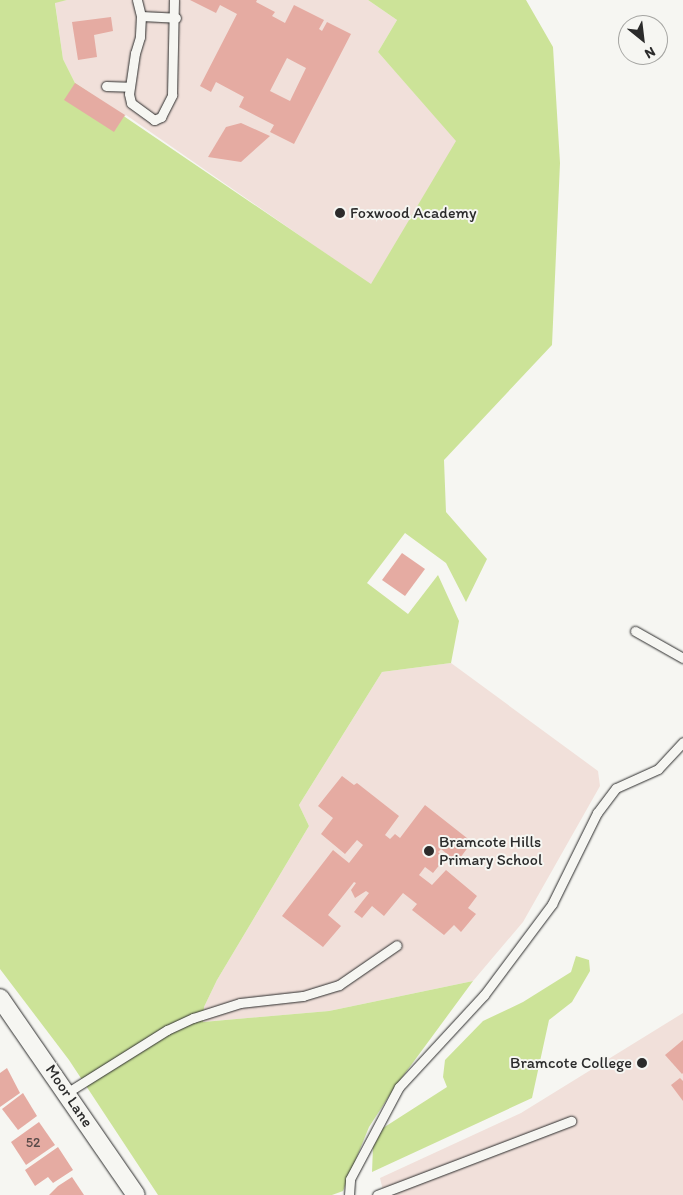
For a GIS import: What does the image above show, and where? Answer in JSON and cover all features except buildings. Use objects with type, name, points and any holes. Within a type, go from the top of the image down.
[{"type":"street","name":"Moor Lane","points":[[0,998],[68,1092],[136,1195]]},
{"type":"lane","points":[[137,0],[140,16],[140,37],[128,87],[131,103],[154,120],[161,117],[172,95],[176,18],[174,0]]},
{"type":"lane","points":[[140,16],[176,18]]},
{"type":"lane","points":[[106,86],[128,87]]},
{"type":"lane","points":[[635,631],[683,658]]},
{"type":"lane","points":[[349,1195],[350,1179],[399,1087],[484,995],[552,904],[598,813],[616,788],[658,769],[683,742]]},
{"type":"lane","points":[[68,1092],[167,1030],[194,1018],[240,1003],[303,996],[339,986],[396,945]]},
{"type":"lane","points":[[377,1195],[572,1121]]},
{"type":"shaded area","name":"Foxwood Academy","points":[[67,0],[368,0],[397,20],[378,52],[457,141],[371,285],[126,115],[114,132],[75,83],[63,59],[55,2]]},
{"type":"shaded area","name":"Bramcote Hills Primary School","points":[[451,663],[598,771],[600,786],[523,922],[473,981],[329,1011],[202,1022],[204,1007],[217,980],[309,826],[299,805],[382,672]]},
{"type":"shaded area","name":"Bramcote College","points":[[683,1013],[683,1195],[384,1195],[380,1178],[521,1113]]},
{"type":"green space","points":[[0,0],[67,0],[55,3],[63,59],[75,83],[371,284],[456,141],[378,52],[397,20],[368,0],[526,0],[553,47],[560,163],[552,345],[444,460],[446,512],[487,559],[466,602],[446,563],[405,533],[367,583],[408,614],[438,575],[459,621],[451,663],[382,672],[299,805],[309,826],[217,980],[204,1007],[203,1022],[329,1011],[473,981],[395,1087],[369,1127],[343,1191],[332,1195],[158,1195],[69,1060],[0,969]]},
{"type":"green space","points":[[576,956],[589,960],[590,971],[572,1002],[549,1020],[532,1098],[372,1172],[373,1147],[383,1128],[447,1087],[443,1077],[445,1060],[483,1021],[523,1002],[571,972]]},
{"type":"place","name":"Foxwood Academy","points":[[340,213]]},
{"type":"place","name":"Bramcote Hills Primary School","points":[[429,851]]},
{"type":"place","name":"Bramcote College","points":[[642,1063]]}]
